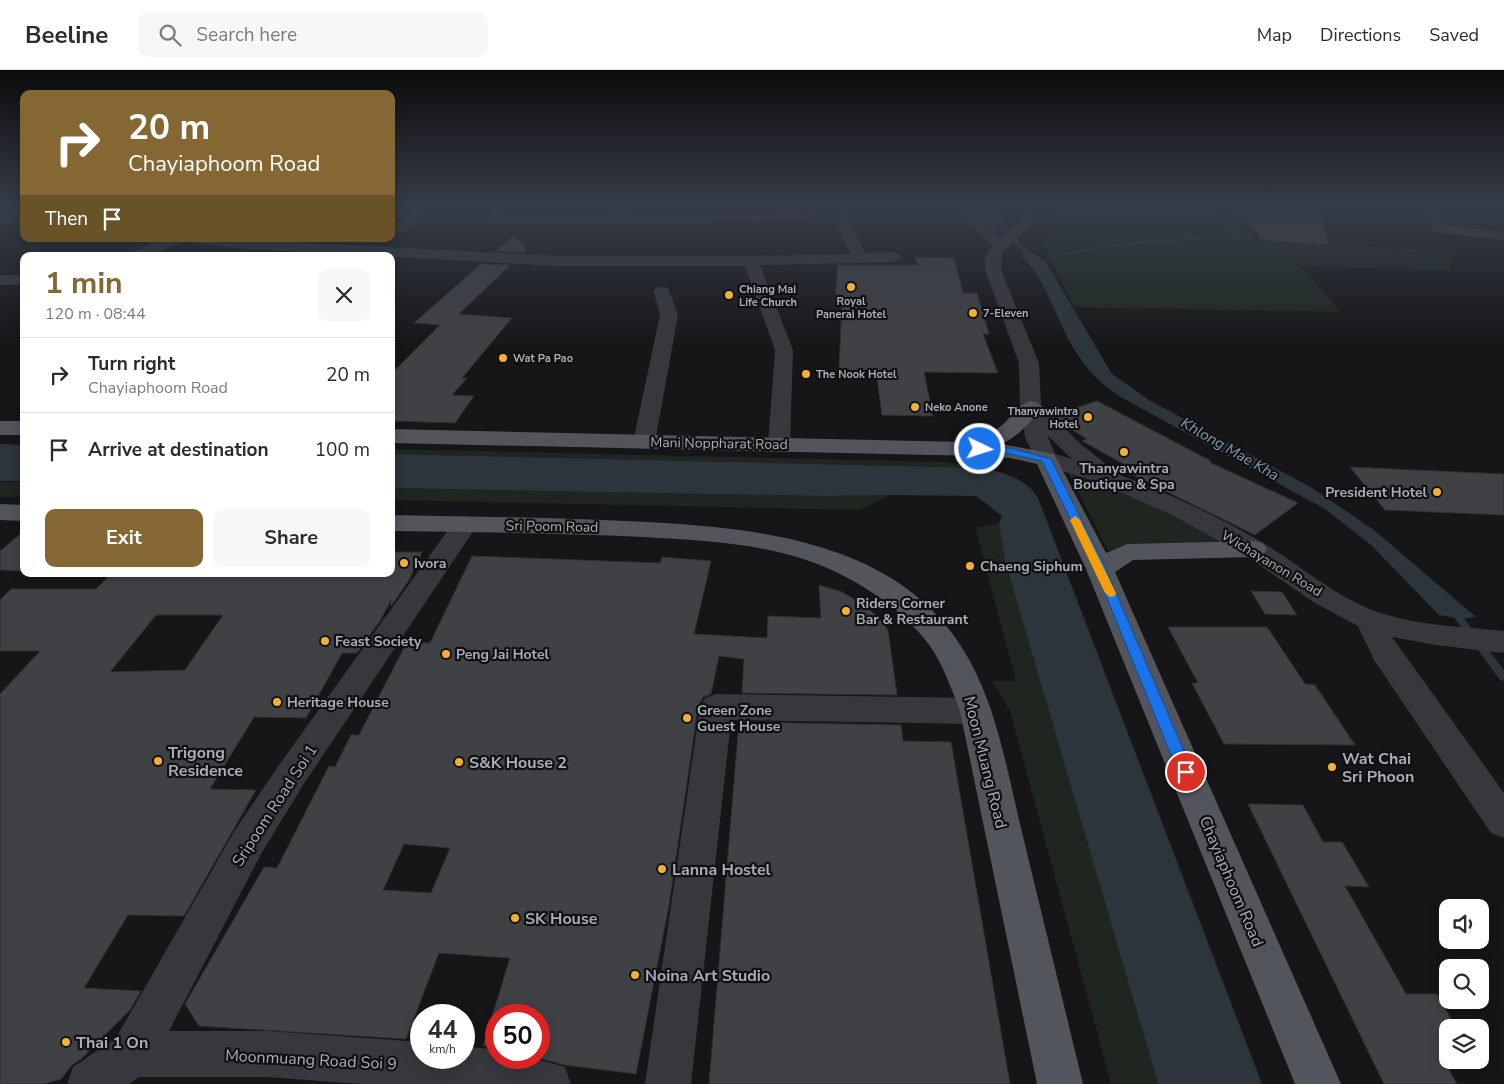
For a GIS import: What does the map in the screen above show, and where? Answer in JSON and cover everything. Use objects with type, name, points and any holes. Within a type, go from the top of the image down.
[{"type":"main road","points":[[944,449],[974,444],[1000,436],[1018,426],[1031,407]]},
{"type":"main road","points":[[0,428],[20,428]]},
{"type":"main road","name":"Mani Noppharat Road","points":[[395,436],[997,450],[1046,459]]},
{"type":"main road","points":[[944,449],[1016,465],[1034,472],[1065,500]]},
{"type":"main road","name":"Chayiaphoom Road","points":[[1046,459],[1100,569],[1318,1084]]},
{"type":"main road","points":[[0,512],[20,513]]},
{"type":"main road","name":"Sri Poom Road","points":[[395,522],[616,528],[713,533]]},
{"type":"main road","name":"Moon Muang Road","points":[[713,533],[759,539],[809,550],[865,574],[899,598],[925,620],[946,646],[965,682],[976,711],[1060,1084]]},
{"type":"main road","points":[[1100,569],[1127,552],[1254,549]]},
{"type":"street","points":[[858,252],[861,258]]},
{"type":"street","points":[[996,252],[992,258],[993,270],[1029,363],[1031,407],[1036,437],[1046,459]]},
{"type":"street","points":[[395,255],[558,261],[751,261],[894,258]]},
{"type":"street","points":[[751,261],[784,350],[779,444]]},
{"type":"street","points":[[0,280],[20,280]]},
{"type":"street","points":[[644,442],[669,315],[662,292]]},
{"type":"street","points":[[1031,407],[1074,450],[1120,484]]},
{"type":"street","name":"Wichayanon Road","points":[[1046,459],[1073,466],[1182,511],[1254,549],[1303,582],[1370,621],[1445,636],[1504,642]]},
{"type":"street","name":"Sripoom Road Soi 1","points":[[90,1084],[132,1054],[248,842],[291,775],[465,524]]},
{"type":"street","points":[[1370,621],[1384,652],[1504,822]]},
{"type":"street","points":[[668,1084],[716,707],[976,711]]},
{"type":"street","name":"Moonmuang Road Soi 9","points":[[132,1054],[267,1054],[482,1070],[548,1084]]},
{"type":"shaded area","points":[[1047,252],[1453,253],[1450,271],[1301,266],[1341,312],[1074,307]]},
{"type":"shaded area","points":[[395,449],[946,462],[986,468],[395,454]]},
{"type":"shaded area","points":[[1067,470],[1161,507],[1233,543],[1126,544],[1108,551]]},
{"type":"shaded area","points":[[0,482],[20,482],[20,497],[0,497]]},
{"type":"shaded area","points":[[395,488],[823,496],[891,495],[860,510],[395,500]]},
{"type":"shaded area","points":[[999,523],[1005,561],[1158,1084],[1111,1084],[1010,711],[992,681],[1016,681],[975,528]]},
{"type":"water","points":[[1032,252],[1045,261],[1112,374],[1149,400],[1312,488],[1374,530],[1476,617],[1461,619],[1439,615],[1371,545],[1325,509],[1119,396],[1105,386],[1074,349],[1043,286],[1029,264],[1021,257],[1024,253]]},
{"type":"water","points":[[0,444],[20,445],[20,481],[0,481]]},
{"type":"water","points":[[395,454],[986,468],[1008,475],[1028,486],[1038,498],[1262,1084],[1158,1084],[1005,561],[999,523],[1002,516],[976,496],[823,496],[395,488]]},
{"type":"building","points":[[915,257],[954,258],[963,293],[977,293],[989,334],[983,334],[998,373],[924,372],[933,416],[882,415],[876,371],[839,370],[842,303],[835,302],[838,265],[917,265]]},
{"type":"building","points":[[481,264],[510,265],[459,314],[512,318],[462,378],[467,378],[452,395],[474,396],[455,423],[395,421],[395,370],[440,325],[414,323]]},
{"type":"building","points":[[1097,401],[1211,461],[1209,462],[1298,503],[1255,535],[1123,470],[1129,467],[1082,441],[1087,439],[1063,424],[1053,415]]},
{"type":"building","name":"President Hotel","points":[[1350,467],[1504,474],[1504,515],[1385,510]]},
{"type":"building","points":[[20,534],[20,571],[0,570],[0,551]]},
{"type":"building","points":[[395,552],[422,552],[409,580],[391,606],[391,600],[380,621],[357,653],[342,653],[306,718],[254,717],[210,789],[256,790],[184,916],[128,915],[84,988],[141,991],[130,1010],[81,1059],[72,1065],[61,1079],[44,1084],[0,1084],[0,694],[40,651],[0,651],[0,600],[11,589],[96,589],[108,577],[395,577]],"holes":[[[156,615],[223,615],[185,670],[110,672]]]},
{"type":"building","points":[[472,556],[660,563],[662,557],[711,561],[694,634],[767,638],[768,616],[821,618],[819,585],[842,592],[879,617],[888,630],[897,695],[742,693],[744,659],[719,656],[711,694],[703,697],[698,707],[669,905],[636,1074],[565,1065],[550,1061],[550,1004],[496,1004],[510,958],[439,953],[419,1004],[410,1004],[410,1029],[406,1039],[199,1026],[185,1004],[264,867],[277,868],[329,766],[335,767],[351,735],[359,735],[407,642],[430,643]],"holes":[[[404,844],[450,848],[431,893],[383,890]]]},
{"type":"building","points":[[1251,591],[1282,592],[1297,615],[1265,614]]},
{"type":"building","points":[[1168,627],[1267,627],[1305,684],[1315,685],[1355,745],[1224,744],[1192,683],[1198,683]]},
{"type":"building","points":[[739,722],[901,725],[903,741],[951,742],[1010,1084],[709,1084]]},
{"type":"building","points":[[1248,804],[1303,805],[1323,842],[1342,842],[1369,887],[1345,886],[1406,994],[1437,994],[1439,998],[1439,1009],[1445,1009],[1451,1019],[1439,1019],[1439,1069],[1449,1069],[1457,1084],[1384,1084]]},
{"type":"waterway","points":[[1052,256],[1073,252]]},
{"type":"waterway","name":"Khlong Mae Kha","points":[[1453,610],[1504,677]]},
{"type":"slow traffic","points":[[1075,520],[1110,593]]},
{"type":"place","name":"Royal Panerai Hotel","points":[[851,287]]},
{"type":"place","name":"Chiang Mai Life Church","points":[[729,295]]},
{"type":"place","name":"7-Eleven","points":[[973,313]]},
{"type":"place","name":"Wat Pa Pao","points":[[503,358]]},
{"type":"place","name":"The Nook Hotel","points":[[806,374]]},
{"type":"place","name":"Neko Anone","points":[[915,407]]},
{"type":"place","name":"Thanyawintra Hotel","points":[[1088,417]]},
{"type":"place","name":"Thanyawintra Boutique & Spa","points":[[1124,452]]},
{"type":"place","name":"President Hotel","points":[[1437,492]]},
{"type":"place","name":"Ivora","points":[[404,563]]},
{"type":"place","name":"Chaeng Siphum","points":[[970,566]]},
{"type":"place","name":"Riders Corner Bar & Restaurant","points":[[846,611]]},
{"type":"place","name":"Feast Society","points":[[325,641]]},
{"type":"place","name":"Peng Jai Hotel","points":[[446,654]]},
{"type":"place","name":"Heritage House","points":[[277,702]]},
{"type":"place","name":"Green Zone Guest House","points":[[687,718]]},
{"type":"place","name":"Trigong Residence","points":[[158,761]]},
{"type":"place","name":"S&K House 2","points":[[459,762]]},
{"type":"place","name":"Wat Chai Sri Phoon","points":[[1332,767]]},
{"type":"place","name":"Lanna Hostel","points":[[662,869]]},
{"type":"place","name":"SK House","points":[[515,918]]},
{"type":"place","name":"Noina Art Studio","points":[[635,975]]},
{"type":"place","name":"Thai 1 On","points":[[66,1042]]},
{"type":"route","points":[[980,449],[1010,451],[1046,459],[1100,569],[1186,772]]}]
